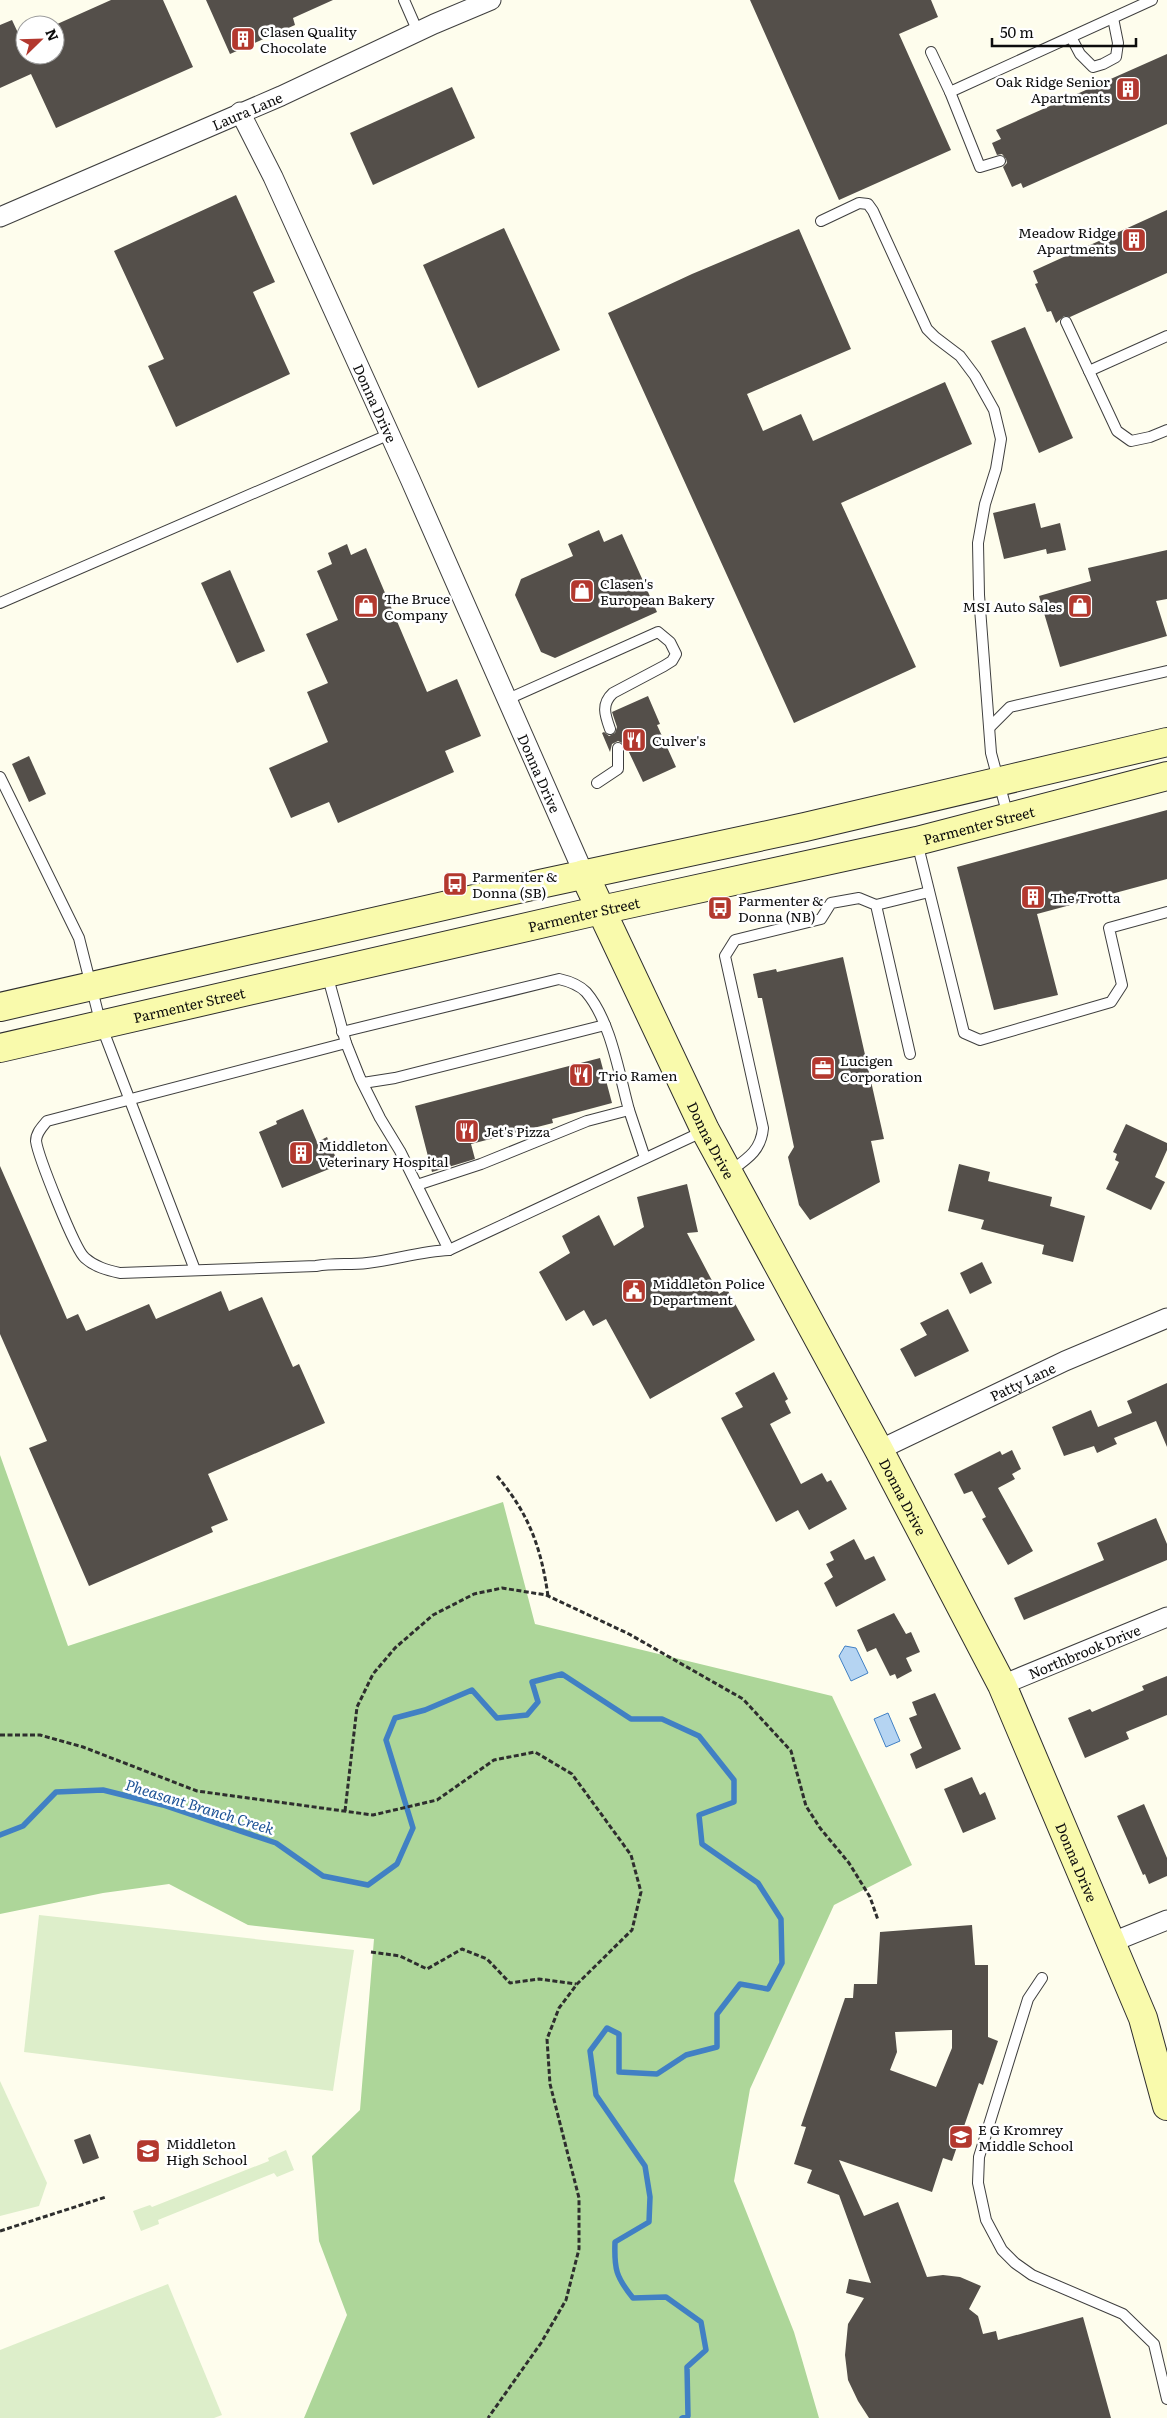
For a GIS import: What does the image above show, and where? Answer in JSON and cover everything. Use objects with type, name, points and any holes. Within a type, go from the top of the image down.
[{"type":"street","name":"Laura Lane","points":[[0,217],[240,112],[281,96],[491,0]]},
{"type":"street","name":"Donna Drive","points":[[240,112],[276,184],[390,434],[584,874],[705,1130],[879,1450],[1002,1685],[1143,2018],[1167,2106]]},
{"type":"street","points":[[0,1007],[998,782],[1167,742]]},
{"type":"street","name":"Parmenter Street","points":[[0,1048],[601,910],[917,841],[1167,776]]},
{"type":"street","name":"Patty Lane","points":[[879,1450],[1066,1361],[1167,1318]]},
{"type":"street","name":"Northbrook Drive","points":[[1002,1685],[1167,1617]]},
{"type":"street","points":[[1110,1943],[1167,1920]]},
{"type":"lane","points":[[404,0],[418,32]]},
{"type":"lane","points":[[950,92],[1152,0]]},
{"type":"lane","points":[[1071,37],[1080,54],[1093,67],[1104,64],[1116,57],[1118,43],[1113,18]]},
{"type":"lane","points":[[931,52],[950,92],[980,167],[1000,161]]},
{"type":"lane","points":[[821,221],[859,203],[868,204],[873,210],[927,329],[934,337],[960,356],[994,410],[1000,439],[996,469],[985,504],[978,543],[979,595],[991,753],[1008,817]]},
{"type":"lane","points":[[1066,322],[1116,431],[1131,441],[1150,437],[1167,430]]},
{"type":"lane","points":[[1089,371],[1167,336]]},
{"type":"lane","points":[[0,603],[390,434]]},
{"type":"lane","points":[[508,699],[658,632],[670,642],[676,654],[672,661],[607,698],[605,712],[610,729]]},
{"type":"lane","points":[[990,727],[1010,707],[1167,671]]},
{"type":"lane","points":[[597,783],[618,769],[618,748]]},
{"type":"lane","points":[[0,777],[79,938],[101,1025],[195,1270]]},
{"type":"lane","points":[[917,841],[964,1033],[980,1040],[1111,1002],[1122,985],[1109,928],[1167,912]]},
{"type":"lane","points":[[728,1172],[751,1156],[759,1146],[763,1128],[725,956],[735,940],[821,919],[831,903],[859,898],[876,905],[929,892]]},
{"type":"lane","points":[[876,905],[910,1054]]},
{"type":"lane","points":[[327,974],[342,1032],[363,1083],[418,1185],[448,1250]]},
{"type":"lane","points":[[342,1032],[558,978],[574,983],[586,992],[605,1025],[628,1110],[645,1158]]},
{"type":"lane","points":[[363,1083],[396,1078],[605,1025]]},
{"type":"lane","points":[[346,1043],[47,1121],[40,1129],[36,1138],[40,1159],[83,1257],[99,1268],[120,1273],[337,1263],[366,1264],[431,1251],[448,1250],[705,1130]]},
{"type":"lane","points":[[418,1185],[481,1164],[586,1121],[628,1110]]},
{"type":"lane","points":[[1042,1978],[1028,1999],[979,2157],[978,2183],[986,2220],[1002,2250],[1015,2263],[1032,2275],[1115,2309],[1154,2344],[1167,2399]]},
{"type":"path","points":[[497,1476],[527,1517],[543,1565],[548,1596]]},
{"type":"path","points":[[345,1812],[357,1707],[373,1674],[395,1648],[433,1615],[474,1594],[502,1588],[548,1596],[630,1634],[743,1699],[791,1751],[806,1806],[849,1863],[870,1897],[878,1920]]},
{"type":"path","points":[[0,1735],[40,1735],[83,1747],[197,1791],[373,1815],[437,1800],[494,1760],[535,1752],[572,1774],[631,1855],[641,1892],[632,1930],[577,1984],[559,2008],[547,2039],[550,2084],[579,2198],[579,2249],[566,2300],[541,2343],[488,2418]]},
{"type":"path","points":[[371,1952],[400,1956],[427,1969],[462,1949],[487,1959],[510,1983],[539,1979],[577,1984]]},
{"type":"path","points":[[0,2231],[106,2197]]},
{"type":"green space","points":[[0,1455],[68,1646],[503,1502],[535,1624],[832,1696],[912,1865],[834,1905],[750,2089],[734,2181],[794,2332],[819,2418],[304,2418],[347,2315],[319,2241],[312,2156],[360,2110],[374,1939],[248,1925],[169,1884],[103,1893],[0,1914]]},
{"type":"green space","points":[[39,1915],[354,1950],[333,2091],[24,2052]]},
{"type":"green space","points":[[0,2081],[47,2183],[39,2206],[0,2216]]},
{"type":"green space","points":[[286,2150],[294,2170],[277,2177],[274,2173],[158,2220],[159,2224],[141,2231],[133,2211],[150,2205],[152,2207],[269,2161],[268,2158]]},
{"type":"green space","points":[[168,2284],[222,2415],[214,2418],[0,2418],[0,2350]]},
{"type":"water","points":[[845,1646],[856,1648],[868,1673],[851,1681],[839,1656]]},
{"type":"water","points":[[888,1713],[900,1741],[886,1747],[874,1719]]},
{"type":"building","points":[[111,0],[163,0],[193,67],[56,128],[31,74],[0,88],[0,25],[12,20],[15,26],[15,65],[65,65],[65,21]]},
{"type":"building","name":"Clasen Quality Chocolate","points":[[206,0],[333,0],[293,18],[295,25],[230,54]]},
{"type":"building","points":[[750,0],[931,0],[938,17],[899,34],[951,150],[839,200]]},
{"type":"building","name":"Oak Ridge Senior Apartments","points":[[1167,54],[1167,124],[1023,188],[1021,183],[1012,187],[1003,167],[1007,163],[1006,159],[1002,154],[997,155],[992,143],[1001,139],[996,130]]},
{"type":"building","points":[[452,87],[475,138],[373,185],[350,133]]},
{"type":"building","points":[[236,195],[275,282],[253,292],[290,374],[176,427],[148,366],[164,359],[114,251]]},
{"type":"building","name":"Meadow Ridge Apartments","points":[[1167,210],[1167,273],[1070,317],[1064,316],[1056,323],[1051,311],[1047,312],[1035,284],[1038,283],[1033,271]]},
{"type":"building","points":[[504,228],[560,350],[478,388],[423,265]]},
{"type":"building","points":[[799,229],[851,349],[747,394],[763,431],[801,414],[813,441],[945,382],[972,444],[841,503],[916,667],[794,723],[608,313],[692,274]]},
{"type":"building","points":[[1025,327],[1073,438],[1039,453],[991,341]]},
{"type":"building","points":[[1035,503],[1041,528],[1060,523],[1066,550],[1047,554],[1046,549],[1004,559],[993,513]]},
{"type":"building","name":"Clasen's European Bakery","points":[[599,530],[604,542],[622,534],[657,612],[555,658],[541,652],[515,595],[521,579],[573,556],[568,544]]},
{"type":"building","points":[[347,544],[351,555],[366,548],[427,692],[457,679],[481,736],[445,751],[454,772],[338,823],[329,802],[291,818],[269,768],[328,742],[307,692],[328,683],[306,634],[338,620],[317,571],[332,564],[328,553]]},
{"type":"building","points":[[1167,550],[1167,599],[1156,601],[1167,636],[1060,667],[1039,596],[1091,581],[1088,568]]},
{"type":"building","points":[[230,570],[265,651],[237,663],[201,583]]},
{"type":"building","name":"Culver's","points":[[648,696],[660,724],[657,725],[676,767],[643,782],[627,748],[625,750],[624,744],[618,741],[612,744],[610,752],[602,733],[604,732],[609,736],[615,733],[617,727],[612,712]]},
{"type":"building","points":[[29,756],[46,794],[29,802],[12,764]]},
{"type":"building","name":"The Trotta","points":[[1167,810],[1167,879],[1037,914],[1058,995],[994,1010],[957,867]]},
{"type":"building","name":"Lucigen Corporation","points":[[843,957],[884,1139],[871,1141],[880,1182],[810,1220],[799,1205],[788,1157],[794,1147],[762,998],[758,998],[753,974],[776,969],[777,972]]},
{"type":"building","points":[[600,1058],[612,1103],[552,1119],[553,1123],[471,1144],[475,1159],[432,1172],[415,1106]]},
{"type":"building","name":"Middleton Veterinary Hospital","points":[[303,1109],[317,1142],[327,1137],[339,1165],[282,1188],[259,1132],[277,1124],[276,1121]]},
{"type":"building","points":[[1126,1124],[1167,1143],[1167,1150],[1155,1177],[1165,1182],[1151,1210],[1106,1189],[1119,1162],[1115,1160],[1117,1154],[1113,1152]]},
{"type":"building","points":[[959,1164],[990,1172],[988,1181],[1052,1197],[1050,1206],[1085,1216],[1073,1262],[1042,1254],[1044,1245],[981,1229],[984,1220],[948,1211]]},
{"type":"building","points":[[0,1166],[67,1319],[78,1314],[86,1331],[149,1304],[156,1319],[221,1291],[229,1311],[262,1297],[293,1367],[299,1364],[325,1423],[208,1474],[228,1520],[211,1527],[213,1532],[89,1586],[29,1448],[47,1441],[0,1334]]},
{"type":"building","name":"Middleton Police Department","points":[[687,1184],[698,1232],[687,1233],[719,1294],[727,1289],[755,1340],[650,1399],[606,1319],[593,1326],[584,1310],[566,1321],[539,1272],[570,1253],[562,1236],[599,1215],[614,1246],[644,1227],[637,1197]]},
{"type":"building","points":[[982,1262],[992,1283],[970,1294],[960,1273]]},
{"type":"building","points":[[948,1309],[969,1351],[915,1377],[900,1349],[927,1335],[920,1323]]},
{"type":"building","points":[[774,1372],[788,1399],[785,1401],[791,1413],[770,1424],[801,1484],[822,1473],[827,1482],[831,1480],[847,1509],[809,1530],[798,1510],[776,1522],[721,1418],[743,1407],[735,1393]]},
{"type":"building","points":[[1167,1383],[1167,1447],[1156,1421],[1114,1438],[1117,1444],[1097,1453],[1094,1446],[1064,1456],[1052,1427],[1091,1410],[1098,1427],[1132,1413],[1127,1401]]},
{"type":"building","points":[[1012,1450],[1021,1469],[1012,1474],[1015,1479],[998,1488],[1033,1551],[1008,1565],[982,1519],[986,1517],[972,1491],[964,1494],[954,1474],[1000,1451],[1002,1455]]},
{"type":"building","points":[[1156,1518],[1167,1544],[1167,1560],[1024,1620],[1014,1598],[1104,1560],[1097,1543]]},
{"type":"building","points":[[854,1539],[865,1560],[874,1556],[886,1580],[836,1607],[824,1583],[833,1577],[826,1564],[834,1560],[830,1552]]},
{"type":"building","points":[[894,1613],[906,1634],[911,1632],[920,1652],[906,1658],[912,1671],[897,1679],[895,1674],[890,1676],[876,1648],[867,1652],[857,1630]]},
{"type":"building","points":[[1167,1676],[1167,1715],[1126,1732],[1129,1739],[1085,1758],[1068,1718],[1090,1709],[1092,1712],[1144,1690],[1142,1686]]},
{"type":"building","points":[[935,1693],[961,1749],[916,1769],[910,1754],[922,1748],[909,1718],[917,1715],[912,1702]]},
{"type":"building","points":[[972,1777],[980,1795],[985,1792],[996,1819],[963,1833],[944,1789]]},
{"type":"building","points":[[1144,1804],[1167,1858],[1167,1876],[1149,1884],[1145,1874],[1143,1875],[1117,1816]]},
{"type":"building","points":[[972,1925],[975,1965],[988,1965],[988,2037],[998,2041],[983,2085],[979,2083],[952,2161],[943,2158],[932,2192],[839,2160],[864,2216],[898,2202],[927,2277],[943,2275],[960,2277],[981,2286],[969,2309],[978,2316],[983,2334],[996,2331],[998,2340],[1083,2317],[1111,2418],[869,2418],[848,2380],[845,2355],[848,2324],[864,2298],[846,2293],[849,2279],[871,2283],[839,2195],[807,2183],[812,2170],[794,2164],[806,2127],[801,2126],[845,1998],[853,1998],[854,1984],[877,1984],[880,1932]],"holes":[[[952,2030],[952,2048],[936,2087],[890,2070],[897,2052],[895,2032]]]},
{"type":"building","points":[[90,2134],[99,2158],[83,2164],[74,2140]]},
{"type":"waterway","name":"Pheasant Branch Creek","points":[[0,1835],[23,1826],[56,1792],[103,1790],[163,1805],[276,1843],[323,1876],[368,1885],[397,1864],[413,1828],[386,1740],[395,1718],[425,1710],[472,1690],[497,1718],[527,1715],[538,1702],[532,1682],[562,1674],[631,1719],[662,1719],[699,1736],[734,1780],[734,1802],[699,1815],[702,1844],[758,1883],[781,1919],[782,1963],[768,1989],[740,1984],[717,2014],[717,2047],[686,2055],[657,2074],[619,2072],[619,2034],[607,2028],[590,2051],[596,2095],[645,2166],[650,2197],[649,2222],[615,2242],[617,2272],[633,2298],[666,2297],[701,2322],[706,2350],[687,2367],[688,2416],[682,2418]]},
{"type":"place","name":"Clasen Quality Chocolate","points":[[243,39]]},
{"type":"place","name":"Oak Ridge Senior Apartments","points":[[1128,89]]},
{"type":"place","name":"Meadow Ridge Apartments","points":[[1134,240]]},
{"type":"place","name":"Clasen's European Bakery","points":[[582,591]]},
{"type":"place","name":"The Bruce Company","points":[[366,606]]},
{"type":"place","name":"MSI Auto Sales","points":[[1080,606]]},
{"type":"place","name":"Culver's","points":[[634,740]]},
{"type":"place","name":"Parmenter & Donna (SB)","points":[[455,884]]},
{"type":"place","name":"The Trotta","points":[[1033,897]]},
{"type":"place","name":"Parmenter & Donna (NB)","points":[[720,908]]},
{"type":"place","name":"Lucigen Corporation","points":[[823,1068]]},
{"type":"place","name":"Trio Ramen","points":[[581,1075]]},
{"type":"place","name":"Jet's Pizza","points":[[467,1131]]},
{"type":"place","name":"Middleton Veterinary Hospital","points":[[301,1153]]},
{"type":"place","name":"Middleton Police Department","points":[[634,1291]]},
{"type":"place","name":"E G Kromrey Middle School","points":[[961,2137]]},
{"type":"place","name":"Middleton High School","points":[[148,2151]]}]
